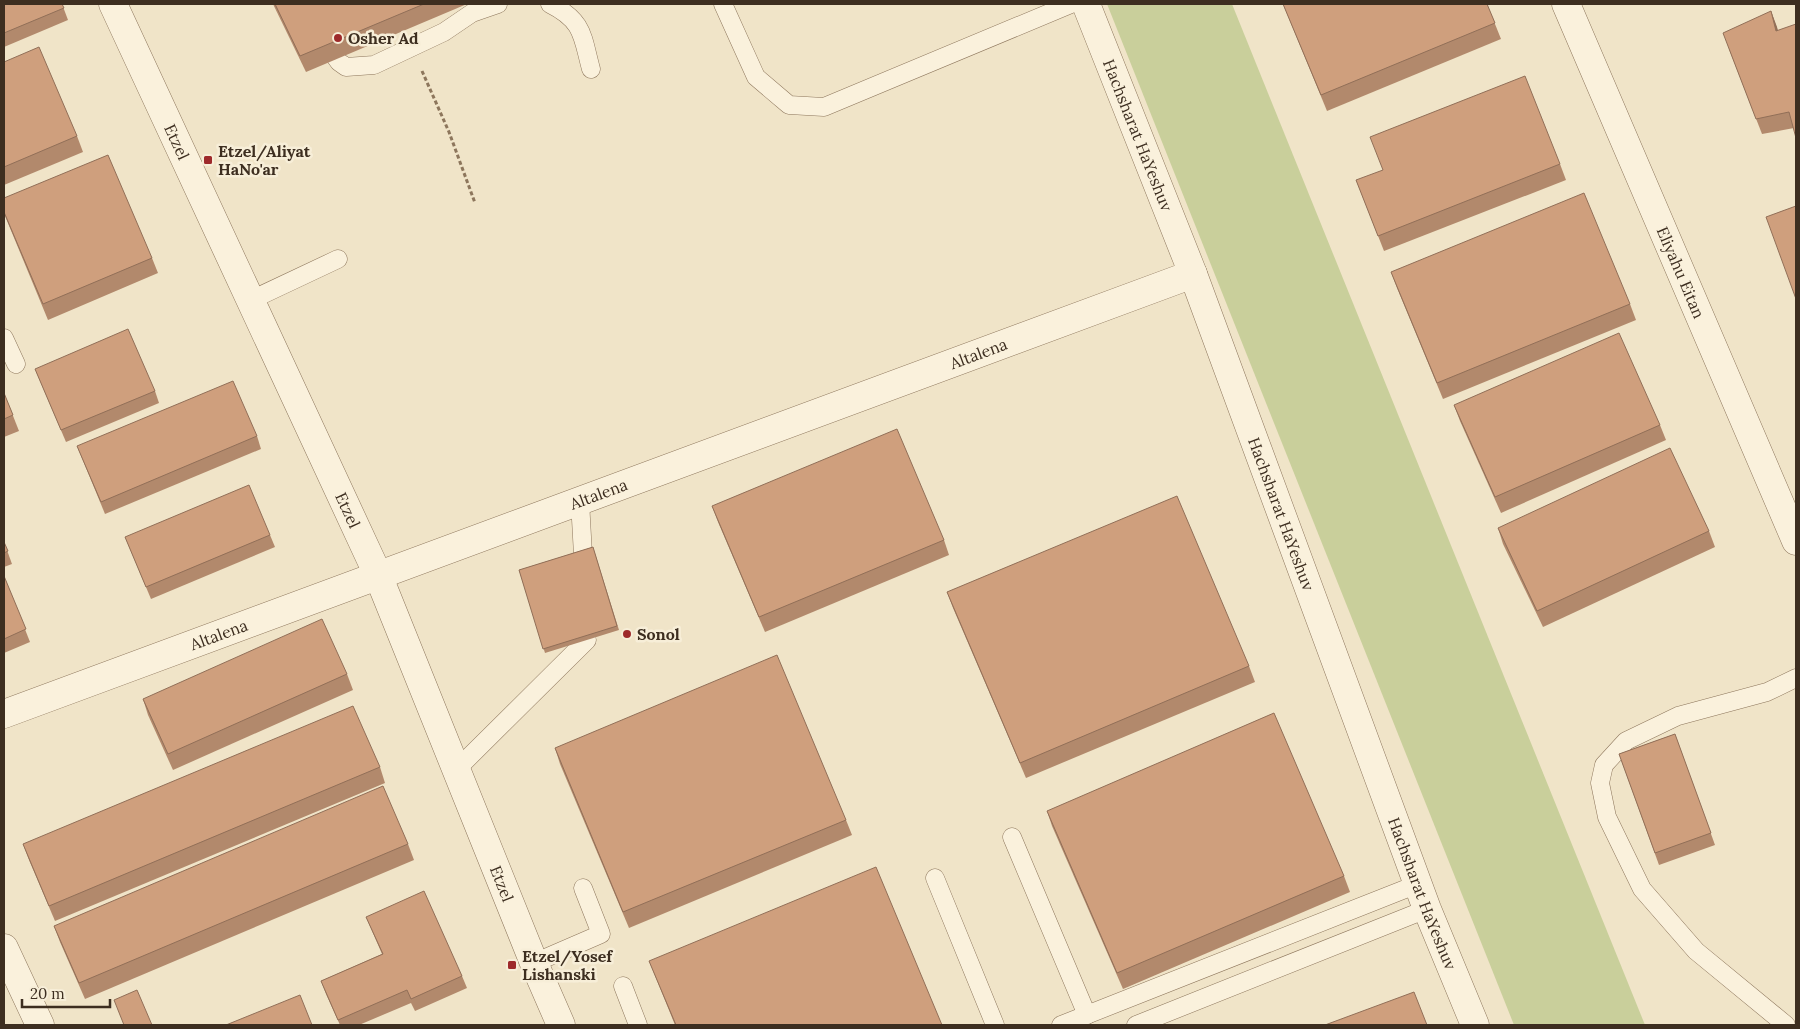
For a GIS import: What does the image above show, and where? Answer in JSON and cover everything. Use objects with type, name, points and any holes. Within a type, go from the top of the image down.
[{"type":"street","name":"Etzel","points":[[113,4],[378,576],[534,963],[561,1025]]},
{"type":"street","name":"Hachsharat HaYeshuv","points":[[1086,4],[1193,274],[1423,896],[1475,1025]]},
{"type":"street","name":"Eliyahu Eitan","points":[[1566,4],[1796,541]]},
{"type":"street","name":"Altalena","points":[[4,714],[1193,274]]},
{"type":"street","points":[[4,948],[40,1025]]},
{"type":"lane","points":[[319,21],[328,47],[339,62],[346,67],[374,65],[444,32],[472,13],[498,4]]},
{"type":"lane","points":[[550,4],[565,11],[580,27],[591,69]]},
{"type":"lane","points":[[723,4],[756,78],[789,105],[824,107],[1071,4]]},
{"type":"lane","points":[[250,300],[338,259]]},
{"type":"lane","points":[[4,338],[16,364]]},
{"type":"lane","points":[[580,501],[583,555]]},
{"type":"lane","points":[[457,769],[587,640]]},
{"type":"lane","points":[[1786,1025],[1696,952],[1642,889],[1607,818],[1600,783],[1604,765],[1626,741],[1678,716],[1767,692],[1796,678]]},
{"type":"lane","points":[[1012,838],[1087,1015]]},
{"type":"lane","points":[[935,878],[995,1025]]},
{"type":"lane","points":[[534,963],[601,934],[583,888]]},
{"type":"lane","points":[[1061,1025],[1423,896]]},
{"type":"lane","points":[[1136,1025],[1423,896]]},
{"type":"lane","points":[[623,986],[638,1025]]},
{"type":"path","points":[[422,71],[449,132],[475,202]]},
{"type":"green space","points":[[1107,4],[1232,4],[1645,1025],[1514,1025]]},
{"type":"building","points":[[4,4],[62,4],[64,8],[4,33]]},
{"type":"building","points":[[275,4],[424,4],[300,56]]},
{"type":"building","points":[[1283,4],[1487,4],[1495,23],[1321,95]]},
{"type":"building","points":[[1771,11],[1776,31],[1796,24],[1796,138],[1789,112],[1756,119],[1723,33]]},
{"type":"building","points":[[39,47],[77,136],[4,167],[4,62]]},
{"type":"building","points":[[1525,76],[1560,164],[1378,236],[1356,180],[1383,170],[1370,137]]},
{"type":"building","points":[[108,155],[152,258],[43,304],[4,212],[4,198]]},
{"type":"building","points":[[1584,193],[1630,304],[1437,383],[1391,272]]},
{"type":"building","points":[[1796,206],[1796,299],[1766,217]]},
{"type":"building","points":[[128,329],[155,391],[61,430],[35,369]]},
{"type":"building","points":[[1619,333],[1660,425],[1495,497],[1454,405]]},
{"type":"building","points":[[233,381],[257,436],[101,502],[77,446]]},
{"type":"building","points":[[4,393],[13,415],[4,419]]},
{"type":"building","points":[[897,429],[944,540],[759,617],[712,506]]},
{"type":"building","points":[[1670,448],[1709,531],[1537,611],[1498,528]]},
{"type":"building","points":[[249,485],[270,535],[146,587],[125,537]]},
{"type":"building","points":[[1177,496],[1249,666],[1020,763],[947,592]]},
{"type":"building","points":[[4,542],[8,551],[4,553]]},
{"type":"building","points":[[593,547],[617,626],[543,649],[519,570]]},
{"type":"building","points":[[4,576],[26,629],[4,639]]},
{"type":"building","points":[[322,619],[347,674],[168,754],[143,699]]},
{"type":"building","points":[[777,655],[846,820],[623,912],[555,748]]},
{"type":"building","points":[[353,706],[380,767],[49,906],[23,844]]},
{"type":"building","points":[[1274,713],[1344,876],[1117,973],[1047,811]]},
{"type":"building","points":[[1675,734],[1711,833],[1655,853],[1619,754]]},
{"type":"building","points":[[383,786],[408,844],[79,983],[54,926]]},
{"type":"building","points":[[876,867],[942,1025],[676,1025],[649,961]]},
{"type":"building","points":[[424,891],[462,976],[411,999],[407,990],[338,1020],[321,981],[383,954],[366,917]]},
{"type":"building","points":[[137,990],[152,1025],[124,1025],[114,1000]]},
{"type":"building","points":[[1414,992],[1427,1025],[1325,1025]]},
{"type":"building","points":[[300,995],[312,1025],[226,1025]]},
{"type":"place","name":"Osher Ad","points":[[338,38]]},
{"type":"place","name":"Etzel/Aliyat HaNo'ar","points":[[208,160]]},
{"type":"place","name":"Sonol","points":[[627,634]]},
{"type":"place","name":"Etzel/Yosef Lishanski","points":[[512,965]]}]
